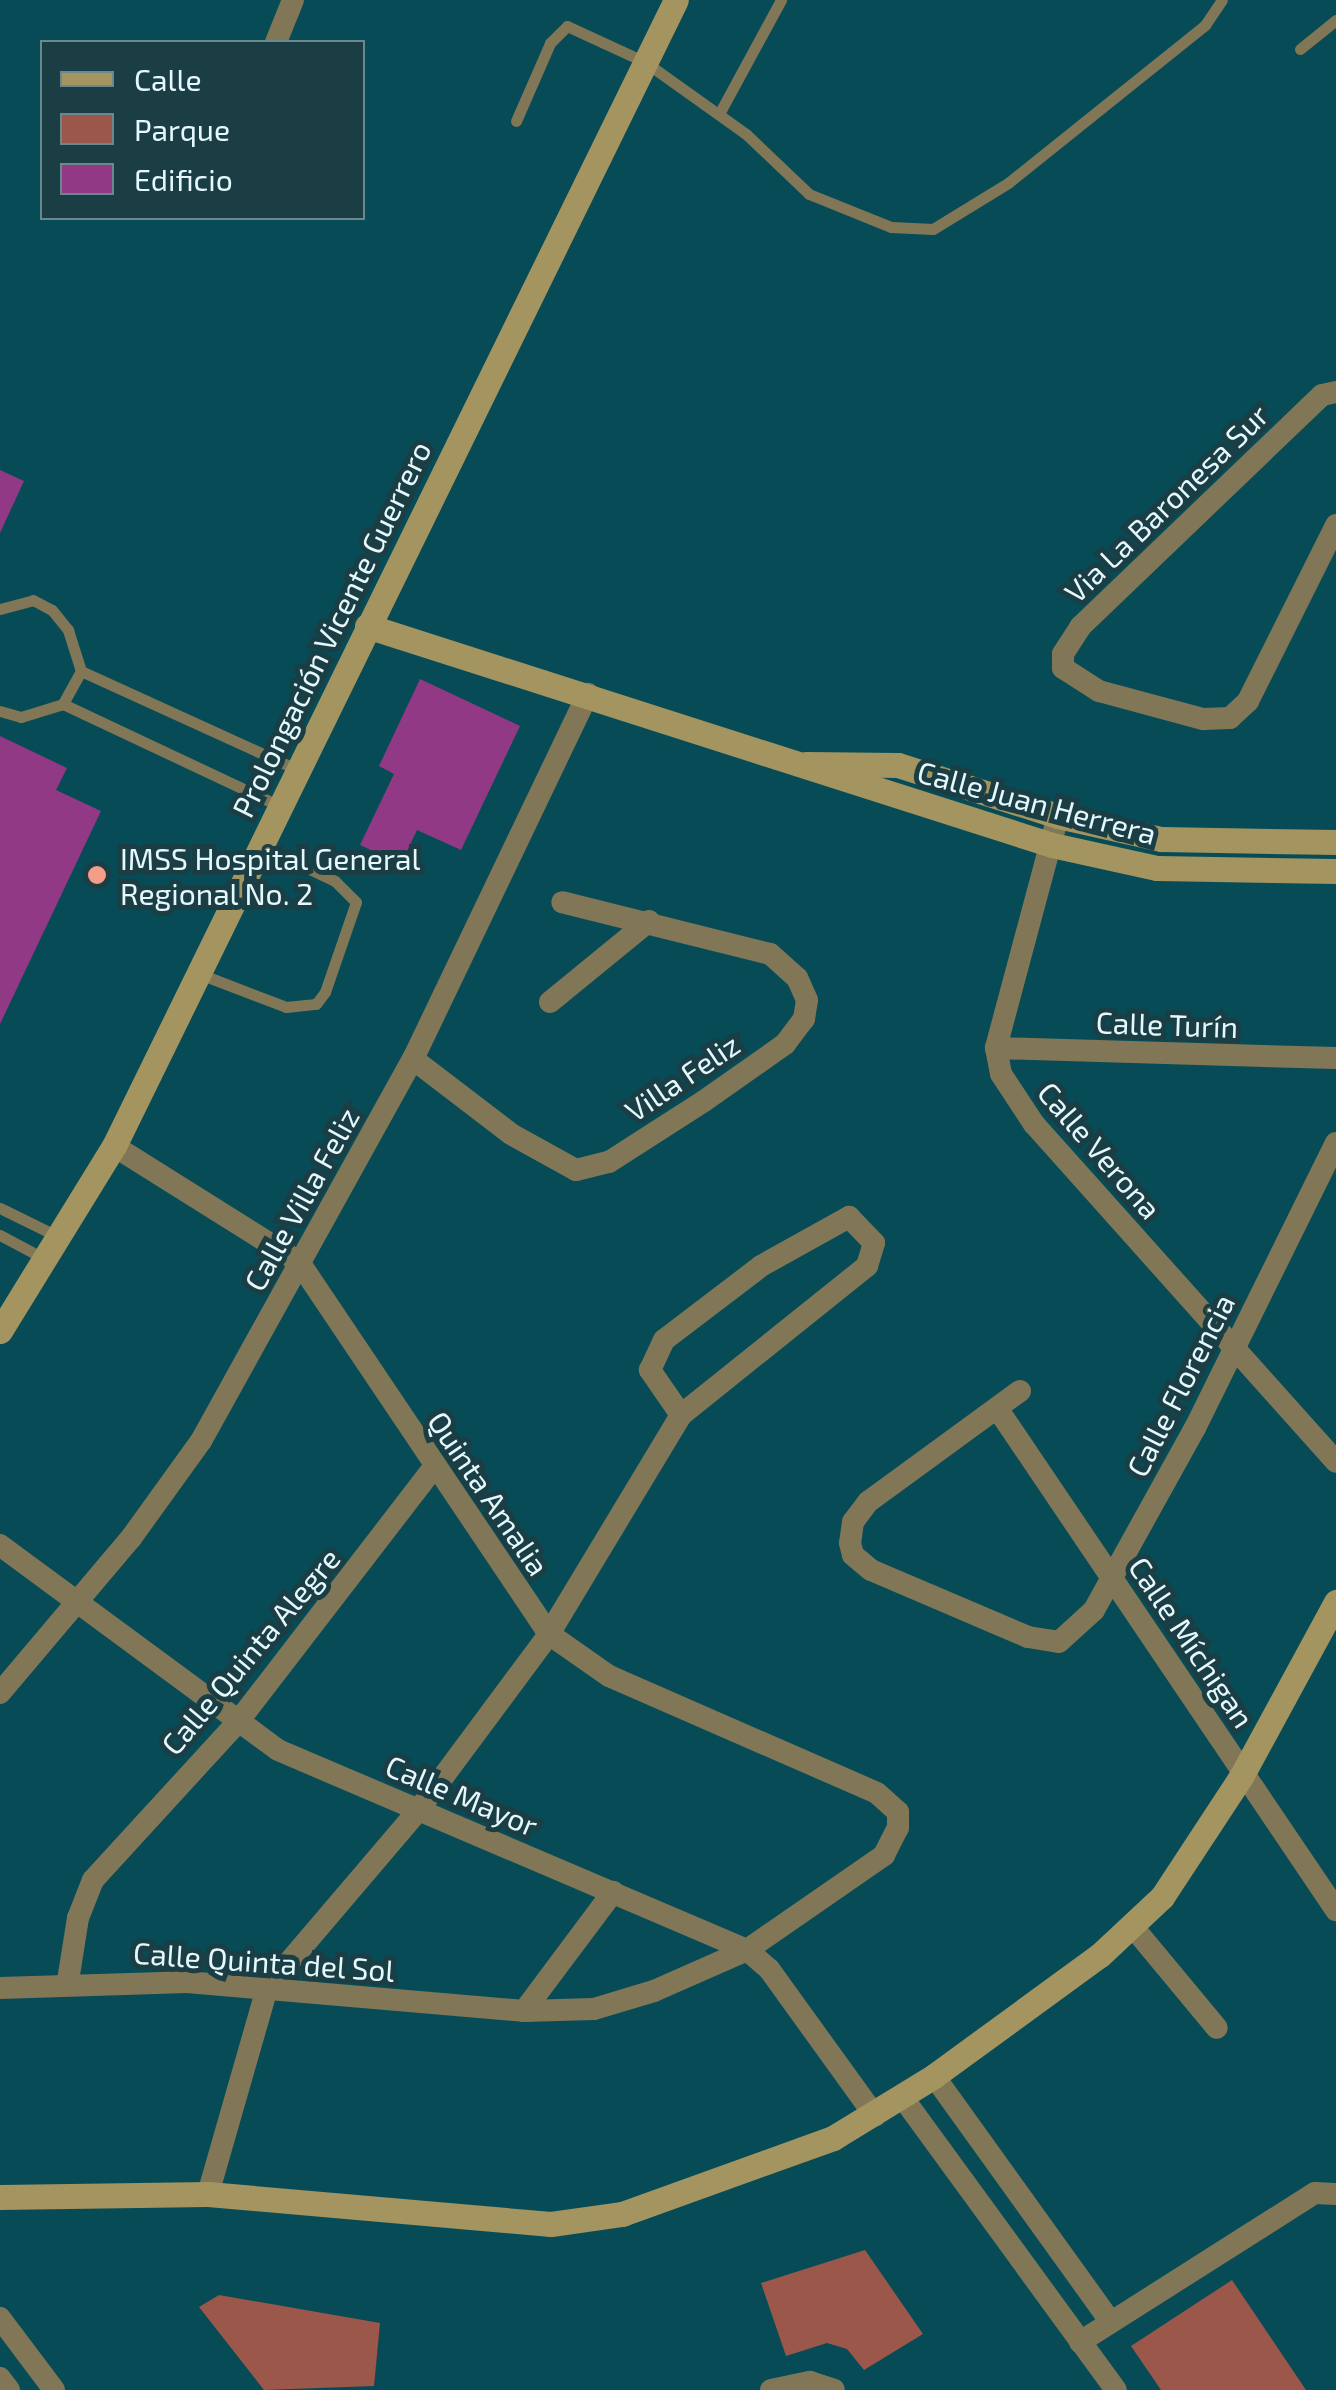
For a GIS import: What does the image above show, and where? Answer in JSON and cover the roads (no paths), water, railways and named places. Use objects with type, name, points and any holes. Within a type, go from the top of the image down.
[{"type":"street","points":[[277,40],[293,0]]},
{"type":"street","name":"Prolongación Vicente Guerrero","points":[[0,1330],[48,1261],[114,1146],[676,0]]},
{"type":"street","name":"Via La Baronesa Sur","points":[[1332,392],[1081,626],[1063,654],[1063,668],[1099,691],[1203,719],[1230,718],[1248,701],[1336,526]]},
{"type":"street","name":"Calle Juan Herrera","points":[[367,626],[588,694],[786,765],[1052,846],[1157,868],[1336,871]]},
{"type":"street","name":"Calle Villa Feliz","points":[[0,1692],[78,1603],[201,1442],[413,1059],[588,694]]},
{"type":"street","name":"Calle Juan Herrera","points":[[786,765],[898,765],[1058,816],[1161,839],[1336,842]]},
{"type":"street","points":[[996,1048],[1058,816]]},
{"type":"street","name":"Villa Feliz","points":[[413,1059],[561,1166],[576,1170],[609,1162],[785,1044],[804,1019],[807,1000],[797,978],[770,954],[562,902]]},
{"type":"street","points":[[550,1002],[650,921]]},
{"type":"street","name":"Calle Turín","points":[[996,1048],[1336,1058]]},
{"type":"street","name":"Calle Verona","points":[[996,1048],[1000,1074],[1034,1124],[1336,1462]]},
{"type":"street","name":"Calle Florencia","points":[[997,1408],[868,1502],[853,1522],[853,1555],[871,1570],[973,1614],[1028,1637],[1059,1642],[1081,1627],[1112,1576],[1234,1347],[1336,1142]]},
{"type":"street","name":"Quinta Amalia","points":[[114,1146],[299,1262],[549,1634],[609,1676],[877,1793]]},
{"type":"street","points":[[208,2194],[268,1988],[420,1808],[549,1634],[681,1414],[867,1266],[874,1242],[861,1224],[849,1218],[833,1223],[761,1266],[664,1340],[650,1370],[681,1414]]},
{"type":"street","points":[[997,1408],[1020,1392]]},
{"type":"street","name":"Calle Míchigan","points":[[997,1408],[1242,1775],[1332,1896]]},
{"type":"street","name":"Calle Quinta Alegre","points":[[68,1981],[78,1918],[94,1880],[237,1723],[435,1466]]},
{"type":"street","name":"Calle Mayor","points":[[0,1544],[278,1750],[748,1950],[875,2116]]},
{"type":"street","points":[[0,2197],[208,2194],[516,2224],[582,2220],[768,2166],[875,2116],[903,2098],[1133,1927],[1162,1897],[1242,1775],[1336,1602]]},
{"type":"street","name":"Calle Quinta del Sol","points":[[0,1988],[68,1981],[268,1988],[524,2011],[594,2008],[654,1992],[748,1950],[884,1855],[898,1828],[898,1812],[877,1793]]},
{"type":"street","points":[[524,2011],[613,1892]]},
{"type":"street","points":[[1133,1927],[1217,2028]]},
{"type":"street","points":[[934,2076],[1112,2322]]},
{"type":"street","points":[[903,2098],[1116,2390]]},
{"type":"street","points":[[1080,2342],[1315,2193],[1336,2194]]},
{"type":"street","points":[[0,2318],[54,2390]]},
{"type":"street","points":[[0,2378],[8,2390]]},
{"type":"street","points":[[771,2390],[810,2382],[834,2390]]},
{"type":"lane","points":[[719,114],[781,0]]},
{"type":"lane","points":[[516,122],[550,42],[567,26],[645,62],[719,114],[810,194],[890,227],[933,229],[1023,171],[1205,25],[1222,0]]},
{"type":"lane","points":[[1300,49],[1336,20]]},
{"type":"lane","points":[[0,609],[32,600],[52,610],[68,630],[82,671],[298,770]]},
{"type":"lane","points":[[64,704],[82,671]]},
{"type":"lane","points":[[0,711],[21,717],[64,704],[280,806]]},
{"type":"lane","points":[[200,974],[286,1007],[316,1004],[325,992],[356,902],[336,881],[261,846]]},
{"type":"lane","points":[[0,1208],[61,1238]]},
{"type":"lane","points":[[0,1235],[48,1261]]},
{"type":"place","name":"IMSS Hospital General Regional No. 2","points":[[97,875]]}]
